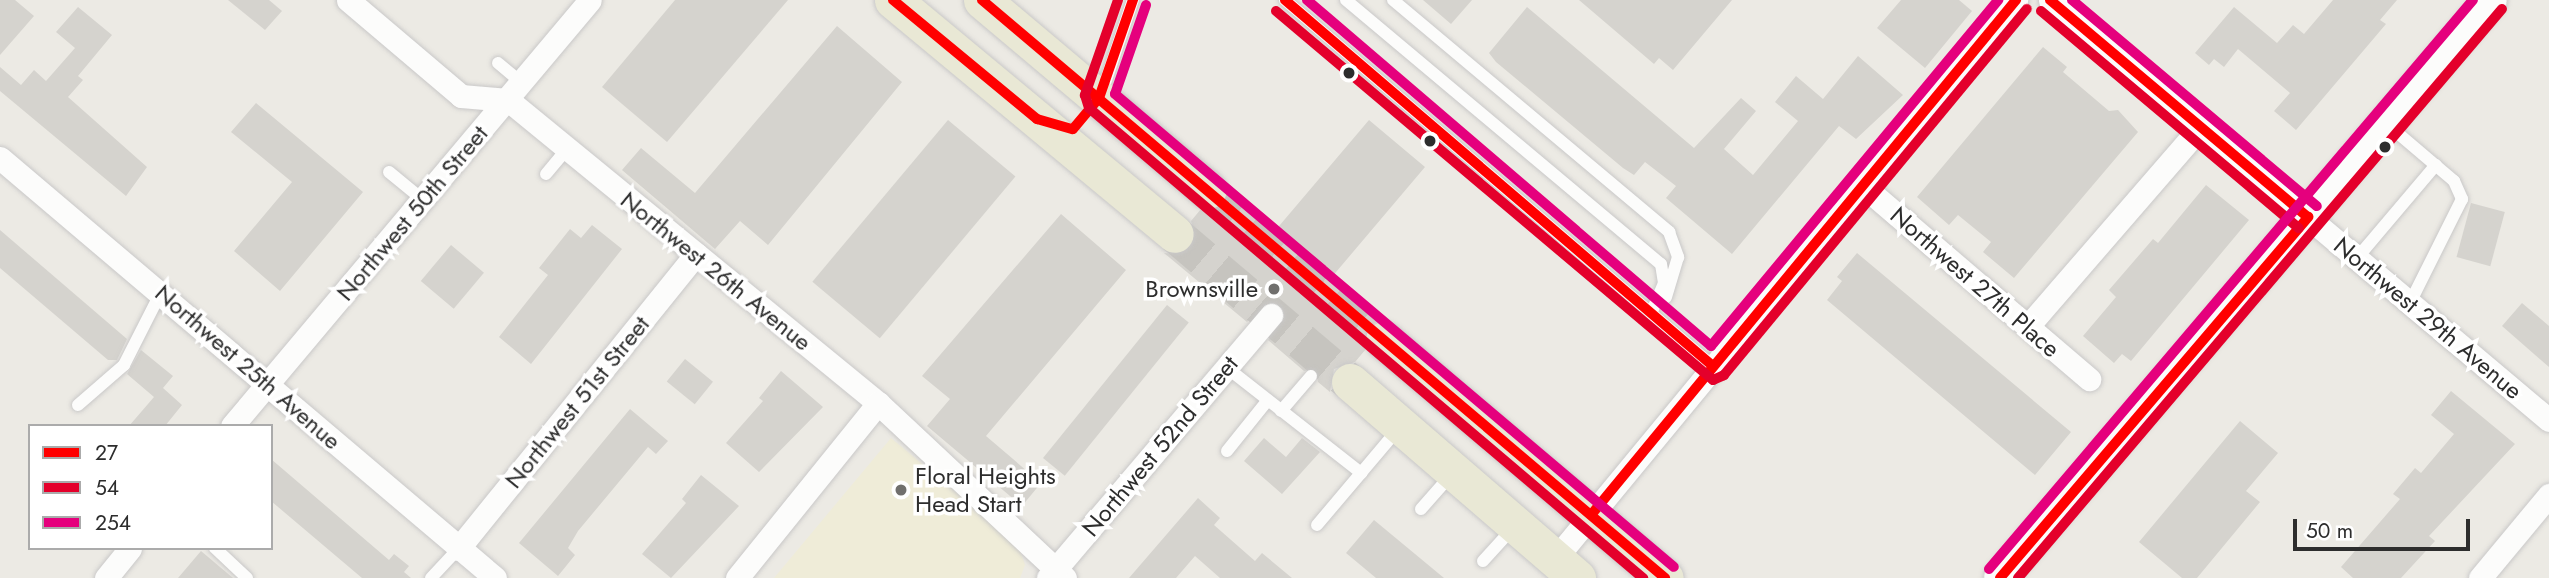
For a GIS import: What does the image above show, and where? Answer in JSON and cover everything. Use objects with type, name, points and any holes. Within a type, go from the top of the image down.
[{"type":"main road","points":[[893,0],[1175,234]]},
{"type":"main road","points":[[982,0],[1208,190]]},
{"type":"main road","points":[[2000,578],[2491,0]]},
{"type":"main road","points":[[1037,119],[1073,129],[1099,98]]},
{"type":"main road","points":[[1384,340],[1665,578]]},
{"type":"main road","points":[[1350,382],[1569,572]]},
{"type":"street","points":[[348,0],[461,96],[515,91]]},
{"type":"street","name":"Northwest 50th Street","points":[[234,424],[590,0]]},
{"type":"street","points":[[1569,572],[1591,515],[2016,0]]},
{"type":"street","name":"Northwest 29th Avenue","points":[[2050,0],[2202,125],[2549,420]]},
{"type":"street","name":"Northwest 26th Avenue","points":[[515,91],[567,149],[878,403],[1056,575]]},
{"type":"street","points":[[2028,326],[2202,125]]},
{"type":"street","name":"Northwest 25th Avenue","points":[[0,158],[268,382],[458,549],[495,578]]},
{"type":"street","name":"Northwest 27th Place","points":[[1862,184],[2089,379]]},
{"type":"street","name":"Northwest 51st Street","points":[[458,549],[696,254]]},
{"type":"street","name":"Northwest 52nd Street","points":[[1056,575],[1271,315]]},
{"type":"street","points":[[737,578],[878,403]]},
{"type":"street","points":[[2480,578],[2549,495]]},
{"type":"street","points":[[106,578],[128,550]]},
{"type":"lane","points":[[1099,98],[1133,0]]},
{"type":"lane","points":[[1285,0],[1713,366]]},
{"type":"lane","points":[[1346,0],[1661,264],[1664,283],[1651,313]]},
{"type":"lane","points":[[1393,0],[1670,232],[1678,257],[1674,279],[1667,296],[1651,313]]},
{"type":"lane","points":[[498,63],[515,91]]},
{"type":"lane","points":[[2387,123],[2460,189],[2461,206],[2410,303]]},
{"type":"lane","points":[[546,174],[567,149]]},
{"type":"lane","points":[[2357,258],[2436,165]]},
{"type":"lane","points":[[389,172],[423,200]]},
{"type":"lane","points":[[78,405],[124,365],[161,292]]},
{"type":"lane","points":[[1226,367],[1361,473]]},
{"type":"lane","points":[[1281,411],[1311,376]]},
{"type":"lane","points":[[1227,451],[1268,400]]},
{"type":"lane","points":[[1317,525],[1400,426]]},
{"type":"lane","points":[[1421,509],[1453,472]]},
{"type":"lane","points":[[1483,561],[1515,525]]},
{"type":"lane","points":[[431,578],[458,549]]},
{"type":"lane","points":[[217,550],[247,578]]},
{"type":"shaded area","name":"Floral Heights Head Start","points":[[891,438],[1018,543],[1025,565],[1020,578],[774,578]]},
{"type":"building","points":[[0,0],[15,0],[34,16],[0,55]]},
{"type":"building","points":[[228,0],[269,0],[282,11],[265,30]]},
{"type":"building","points":[[675,0],[788,0],[667,142],[602,87]]},
{"type":"building","points":[[1423,0],[1472,0],[1451,24]]},
{"type":"building","points":[[1579,0],[1732,0],[1673,70],[1659,58],[1654,64]]},
{"type":"building","points":[[1901,0],[1959,0],[1972,11],[1925,68],[1877,28]]},
{"type":"building","points":[[2333,0],[2397,0],[2380,20],[2386,24],[2296,130],[2274,111],[2290,93],[2238,49],[2224,67],[2214,59],[2209,65],[2195,53],[2234,7],[2277,43],[2293,25],[2304,34]]},
{"type":"building","points":[[78,7],[112,35],[78,76],[83,80],[68,97],[147,167],[126,196],[0,91],[0,67],[21,85],[34,70],[46,81],[75,48],[56,32]]},
{"type":"building","points":[[1527,7],[1694,148],[1741,98],[1756,111],[1724,149],[1753,175],[1798,121],[1775,102],[1796,76],[1823,99],[1858,56],[1903,95],[1856,139],[1839,126],[1732,254],[1666,198],[1676,186],[1645,162],[1634,175],[1623,168],[1496,62],[1489,53]]},
{"type":"building","points":[[837,26],[902,82],[768,245],[740,221],[715,249],[622,170],[641,148],[695,193]]},
{"type":"building","points":[[2043,47],[2067,67],[2063,72],[2109,111],[2118,110],[2138,132],[2014,278],[1983,252],[1991,242],[1958,215],[1949,225],[1917,197]]},
{"type":"building","points":[[256,103],[363,192],[280,291],[234,251],[292,182],[231,132]]},
{"type":"building","points":[[948,120],[1015,177],[880,338],[812,282]]},
{"type":"building","points":[[1369,120],[1425,167],[1331,278],[1380,320],[1368,327],[1366,349],[1355,362],[1334,369],[1330,392],[1318,382],[1316,369],[1304,371],[1268,340],[1285,318],[1279,304],[1266,302],[1247,322],[1164,253],[1182,254],[1191,248],[1196,237],[1191,221],[1201,209],[1214,210],[1224,204],[1229,193],[1274,232]]},
{"type":"building","points":[[2206,185],[2249,220],[2131,361],[2122,354],[2114,363],[2083,336],[2116,297],[2109,290],[2153,239],[2158,243]]},
{"type":"building","points":[[2471,203],[2505,212],[2490,266],[2457,257]]},
{"type":"building","points":[[1061,214],[1126,270],[986,436],[1041,483],[1022,506],[927,426],[950,399],[922,376]]},
{"type":"building","points":[[592,225],[622,249],[531,364],[499,337],[548,275],[539,268],[570,229],[581,238]]},
{"type":"building","points":[[0,230],[127,339],[117,360],[108,360],[0,268]]},
{"type":"building","points":[[451,245],[484,273],[454,309],[421,281]]},
{"type":"building","points":[[1857,253],[2071,432],[2035,475],[1827,300],[1842,281],[1837,277]]},
{"type":"building","points":[[2522,303],[2549,326],[2549,367],[2502,326]]},
{"type":"building","points":[[1167,305],[1189,323],[1065,476],[1043,458]]},
{"type":"building","points":[[141,350],[173,376],[163,388],[182,405],[167,424],[131,424],[154,397],[127,374]]},
{"type":"building","points":[[685,359],[713,382],[695,404],[667,382]]},
{"type":"building","points":[[781,371],[823,407],[759,472],[726,443],[763,401],[759,398]]},
{"type":"building","points":[[2451,391],[2515,444],[2429,536],[2435,541],[2401,578],[2353,578],[2341,567],[2400,499],[2393,494],[2415,468],[2421,473],[2454,434],[2431,415]]},
{"type":"building","points":[[630,409],[668,441],[656,454],[648,447],[578,531],[568,548],[575,555],[558,576],[519,543]]},
{"type":"building","points":[[2240,421],[2278,453],[2246,491],[2260,502],[2197,578],[2182,578],[2139,542]]},
{"type":"building","points":[[1264,438],[1286,457],[1302,438],[1320,452],[1282,494],[1244,461]]},
{"type":"building","points":[[273,461],[389,560],[394,554],[409,566],[404,572],[411,578],[362,578],[273,503]]},
{"type":"building","points":[[701,475],[739,506],[671,578],[642,554],[686,503],[682,499]]},
{"type":"building","points":[[1198,498],[1220,518],[1214,525],[1255,561],[1262,553],[1292,578],[1220,578],[1195,556],[1176,578],[1129,578]]},
{"type":"building","points":[[1374,520],[1444,578],[1376,578],[1346,553]]},
{"type":"building","points":[[201,551],[233,578],[178,578]]},
{"type":"tunnel","points":[[1208,190],[1384,340]]},
{"type":"tunnel","points":[[1175,234],[1350,382]]},
{"type":"transit line","name":"27","points":[[893,0],[1037,119],[1073,129],[1099,98],[1133,0]]},
{"type":"transit line","name":"27","points":[[982,0],[1665,578]]},
{"type":"transit line","name":"54","points":[[1118,0],[1085,95],[1089,108],[1643,578]]},
{"type":"transit line","name":"27","points":[[1285,0],[1713,366]]},
{"type":"transit line","name":"254","points":[[1307,0],[1711,346],[1998,0]]},
{"type":"transit line","name":"27","points":[[1591,515],[2016,0]]},
{"type":"transit line","name":"27","points":[[2050,0],[2308,217]]},
{"type":"transit line","name":"254","points":[[2072,0],[2317,206]]},
{"type":"transit line","name":"254","points":[[1989,569],[2473,0]]},
{"type":"transit line","name":"254","points":[[1146,5],[1115,94],[1674,567]]},
{"type":"transit line","name":"54","points":[[1276,11],[1713,380],[1724,375],[2027,9]]},
{"type":"transit line","name":"54","points":[[2018,578],[2502,9]]},
{"type":"transit line","name":"54","points":[[2041,11],[2299,228]]},
{"type":"transit line","name":"27","points":[[2000,578],[2308,217]]},
{"type":"place","name":"Brownsville","points":[[1274,289]]},
{"type":"place","name":"Floral Heights Head Start","points":[[901,490]]}]
